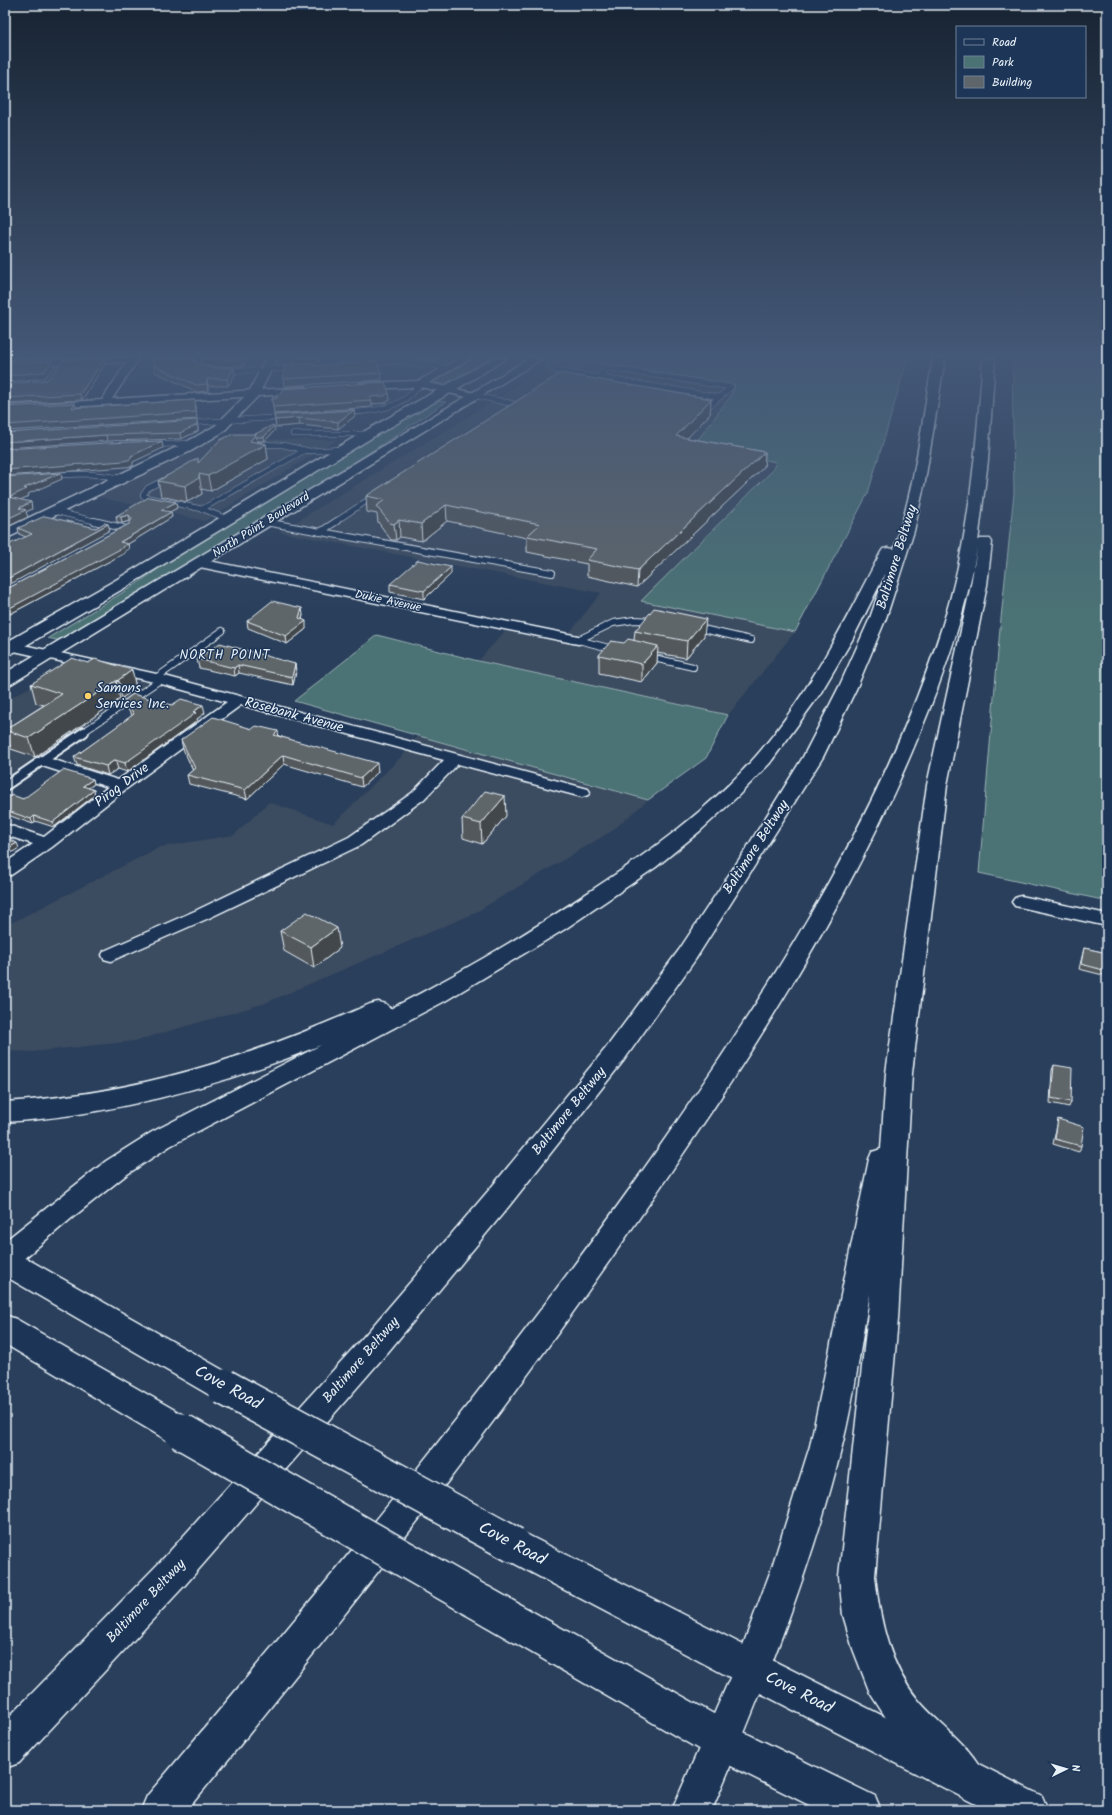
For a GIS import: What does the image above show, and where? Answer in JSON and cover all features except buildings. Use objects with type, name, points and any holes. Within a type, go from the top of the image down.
[{"type":"main road","name":"North Point Boulevard","points":[[7,647],[120,584],[354,443]]},
{"type":"main road","name":"North Point Boulevard","points":[[5,680],[394,443]]},
{"type":"main road","name":"Baltimore Beltway","points":[[5,1749],[173,1573],[377,1343],[499,1198],[615,1054],[682,961],[758,846],[813,757],[844,694],[878,618],[899,560],[918,481],[925,443]]},
{"type":"main road","points":[[160,1810],[292,1653],[493,1399],[642,1193],[718,1084],[785,976],[847,866],[895,772],[927,696],[951,625],[967,566],[978,507],[982,443]]},
{"type":"main road","points":[[5,535],[194,444]]},
{"type":"main road","points":[[692,1810],[752,1669],[789,1570],[826,1446],[839,1386],[851,1314],[899,1073],[937,785],[978,592],[984,552],[988,508],[980,474]]},
{"type":"main road","points":[[5,1260],[63,1209],[116,1168],[161,1139],[437,995],[557,924],[650,862],[693,827],[730,793],[763,759],[812,694],[844,640],[886,558],[895,530],[918,481]]},
{"type":"main road","points":[[5,1112],[61,1108],[120,1097],[183,1082],[246,1062],[304,1042],[362,1017],[557,924]]},
{"type":"main road","points":[[899,1073],[883,1319],[857,1576],[861,1615],[871,1649],[883,1680],[904,1714],[965,1778]]},
{"type":"main road","name":"Cove Road","points":[[5,1260],[224,1387],[514,1545],[1023,1808]]},
{"type":"main road","points":[[5,1328],[180,1431],[722,1740],[861,1810]]},
{"type":"street","name":"Dukie Avenue","points":[[199,563],[578,640]]},
{"type":"street","name":"Rosebank Avenue","points":[[7,647],[158,679],[582,792]]},
{"type":"street","name":"Pirog Drive","points":[[5,871],[46,843],[120,786],[239,700]]},
{"type":"street","points":[[111,954],[203,914],[355,841],[418,796],[455,758]]},
{"type":"street","points":[[42,761],[120,786]]},
{"type":"street","points":[[5,829],[46,843]]},
{"type":"street","points":[[1021,902],[1107,920]]},
{"type":"lane","points":[[142,444],[194,444]]},
{"type":"lane","points":[[246,444],[283,445],[305,450],[344,449]]},
{"type":"lane","points":[[202,509],[305,450]]},
{"type":"lane","points":[[46,475],[85,474],[122,478]]},
{"type":"lane","points":[[176,474],[148,488],[143,495],[145,497],[202,509],[228,519]]},
{"type":"lane","points":[[320,532],[385,489]]},
{"type":"lane","points":[[54,511],[125,527],[116,532]]},
{"type":"lane","points":[[265,522],[552,573]]},
{"type":"lane","points":[[578,640],[613,623],[634,620],[663,621]]},
{"type":"lane","points":[[685,626],[751,640]]},
{"type":"lane","points":[[5,786],[158,679],[222,631]]},
{"type":"lane","points":[[578,640],[624,651]]},
{"type":"lane","points":[[639,655],[693,667]]},
{"type":"shaded area","points":[[206,443],[333,443],[205,521],[94,496]]},
{"type":"shaded area","points":[[426,443],[762,443],[776,462],[772,471],[642,601],[795,632],[728,715],[478,661],[505,631],[562,642],[601,593],[279,532]]},
{"type":"shaded area","points":[[63,668],[149,683],[5,778],[5,701]]},
{"type":"shaded area","points":[[418,736],[648,800],[612,831],[473,914],[263,1004],[135,1041],[32,1052],[5,1051],[5,926],[160,847],[234,835],[269,802],[333,824],[404,754]]},
{"type":"green space","points":[[365,443],[385,443],[61,641],[48,638],[135,585],[191,546]]},
{"type":"green space","points":[[696,443],[883,443],[868,493],[795,632],[641,601],[772,471],[776,462],[694,445]]},
{"type":"green space","points":[[1013,443],[1107,443],[1107,901],[979,873],[1000,628],[1014,493]]},
{"type":"green space","points":[[377,635],[478,661],[728,715],[706,758],[648,800],[294,701]]},
{"type":"place","name":"Samons Services Inc.","points":[[88,696]]},
{"type":"district","name":"NORTH POINT","points":[[225,655]]}]
